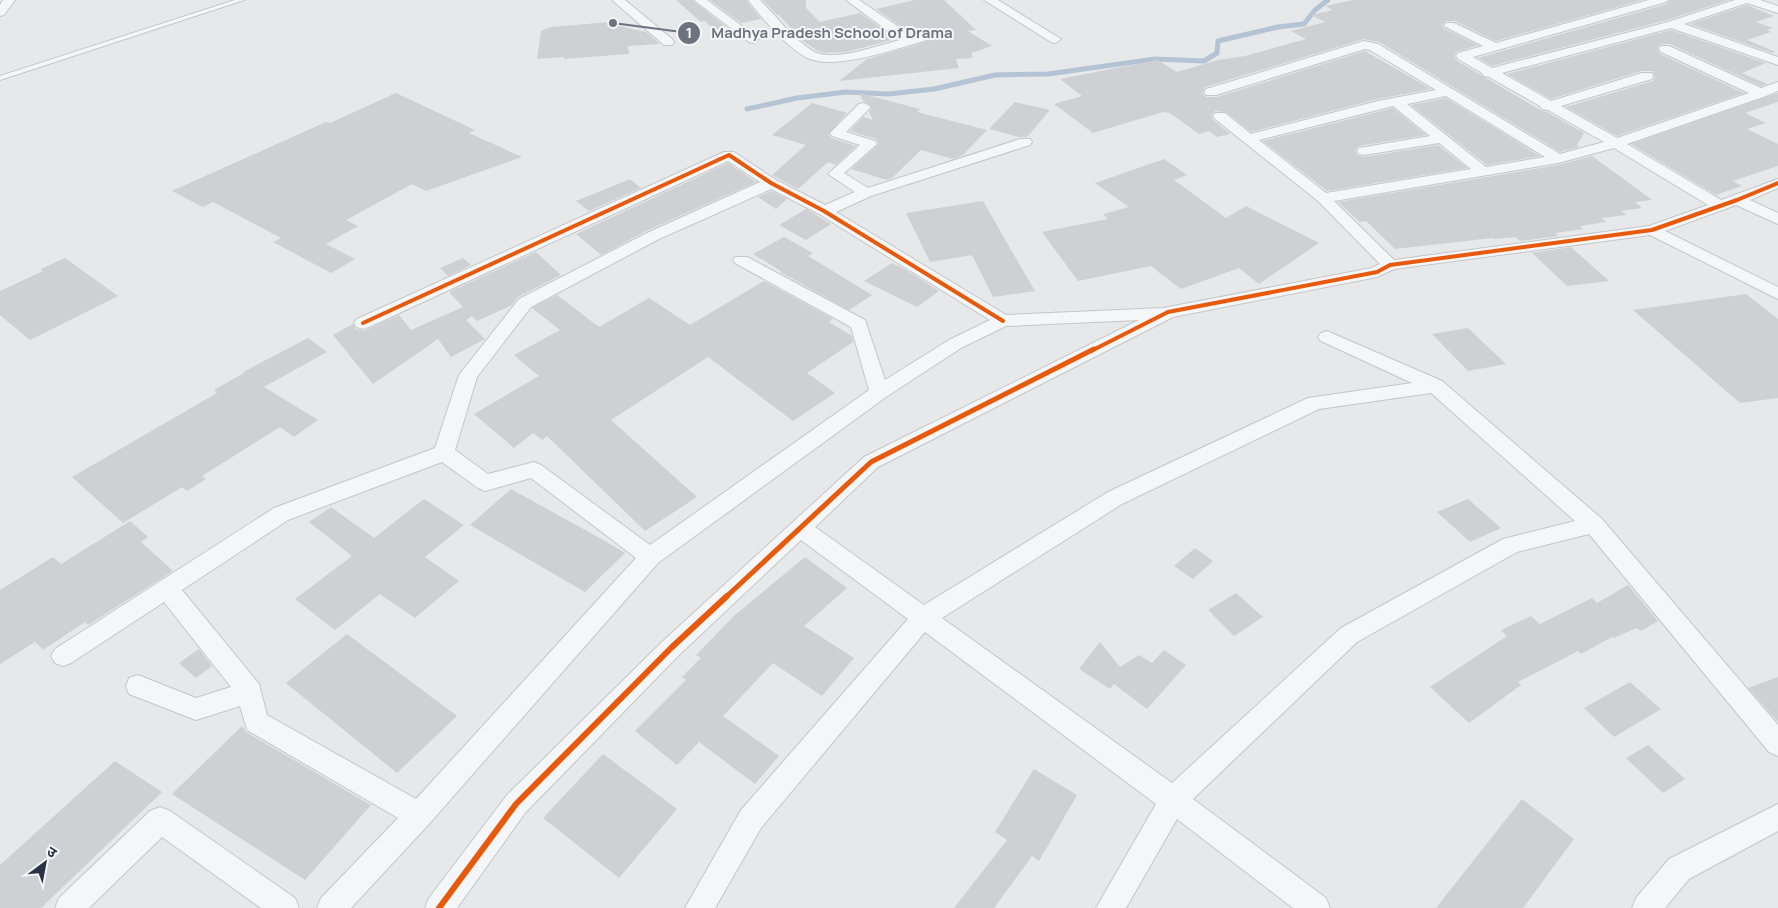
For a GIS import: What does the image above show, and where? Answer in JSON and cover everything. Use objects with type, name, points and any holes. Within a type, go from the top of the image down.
[{"type":"street","points":[[0,13],[9,0]]},
{"type":"street","points":[[618,0],[668,42]]},
{"type":"street","points":[[700,0],[753,39]]},
{"type":"street","points":[[754,0],[804,50],[820,58],[843,57],[927,36]]},
{"type":"street","points":[[852,0],[909,40]]},
{"type":"street","points":[[990,0],[1055,39]]},
{"type":"street","points":[[1662,0],[1647,8],[1462,56],[1488,73],[1616,143],[1720,206]]},
{"type":"street","points":[[1488,73],[1675,23],[1747,0],[1778,10]]},
{"type":"street","points":[[1647,8],[1675,23],[1777,61]]},
{"type":"street","points":[[1450,26],[1495,47]]},
{"type":"street","points":[[1211,92],[1364,45],[1374,47],[1558,159]]},
{"type":"street","points":[[1665,49],[1761,93]]},
{"type":"street","points":[[1547,106],[1647,76]]},
{"type":"street","points":[[1323,198],[1558,159],[1616,143],[1778,86]]},
{"type":"street","points":[[1248,139],[1395,101],[1449,92]]},
{"type":"street","points":[[1395,101],[1483,171]]},
{"type":"street","points":[[864,107],[837,133],[870,144],[835,174],[866,193]]},
{"type":"street","points":[[1220,116],[1323,198],[1390,265]]},
{"type":"street","points":[[1364,151],[1442,138]]},
{"type":"street","points":[[824,210],[866,193],[1026,142]]},
{"type":"street","points":[[363,323],[728,155],[771,183],[824,210],[1004,321]]},
{"type":"street","points":[[444,453],[468,375],[525,303],[653,236],[771,183]]},
{"type":"street","points":[[331,908],[419,815],[650,557],[879,392],[955,344],[1004,321],[1168,312],[1378,272],[1390,265],[1652,230],[1737,200],[1778,183]]},
{"type":"street","points":[[1737,200],[1778,219]]},
{"type":"street","points":[[1652,230],[1778,294]]},
{"type":"street","points":[[741,260],[860,324],[879,392]]},
{"type":"street","points":[[439,908],[516,804],[671,648],[871,462],[1168,312]]},
{"type":"street","points":[[1327,336],[1435,386],[1594,525],[1778,744]]},
{"type":"street","points":[[699,908],[751,820],[924,617],[1115,498],[1315,403],[1435,386]]},
{"type":"street","points":[[444,453],[485,483],[534,470],[650,557]]},
{"type":"street","points":[[63,656],[281,514],[444,453]]},
{"type":"street","points":[[1110,908],[1173,800],[1348,635],[1511,545],[1594,525]]},
{"type":"street","points":[[800,528],[1173,800],[1316,908]]},
{"type":"street","points":[[167,589],[250,692],[256,722],[419,815]]},
{"type":"street","points":[[138,686],[196,709],[250,692]]},
{"type":"street","points":[[1646,908],[1679,869],[1778,817]]},
{"type":"street","points":[[69,908],[160,820],[285,908]]},
{"type":"lane","points":[[0,78],[241,0]]},
{"type":"building","points":[[676,0],[692,0],[726,27],[714,30],[705,21],[701,22]]},
{"type":"building","points":[[710,0],[746,0],[761,19],[741,23]]},
{"type":"building","points":[[763,0],[806,0],[806,8],[820,22],[860,13],[896,39],[846,52],[826,53],[818,51],[804,42]]},
{"type":"building","points":[[915,0],[944,0],[976,30],[968,31],[992,46],[971,53],[973,58],[956,59],[959,68],[839,81],[867,59],[933,40],[935,36],[928,30],[912,34],[876,9]]},
{"type":"building","points":[[1353,0],[1642,0],[1496,41],[1455,21],[1446,21],[1442,25],[1443,28],[1478,45],[1456,52],[1454,57],[1457,61],[1542,111],[1584,133],[1577,145],[1579,147],[1560,152],[1379,42],[1364,39],[1205,87],[1202,93],[1206,97],[1217,97],[1365,51],[1431,89],[1378,99],[1251,132],[1226,112],[1215,111],[1211,115],[1213,120],[1230,134],[1217,137],[1209,131],[1199,134],[1170,113],[1163,112],[1093,133],[1054,104],[1082,96],[1060,79],[1158,60],[1177,72],[1218,60],[1245,56],[1306,39],[1291,31],[1325,22],[1311,15],[1333,10],[1325,6]]},
{"type":"building","points":[[1670,0],[1729,0],[1667,20],[1492,66],[1478,58],[1667,4]]},
{"type":"building","points":[[1747,5],[1774,16],[1756,22],[1773,28],[1767,30],[1771,32],[1747,40],[1776,52],[1772,53],[1690,24]]},
{"type":"building","points":[[610,22],[614,25],[646,32],[660,44],[628,46],[629,54],[537,59],[541,31],[551,27]]},
{"type":"building","points":[[1671,30],[1766,63],[1742,73],[1767,84],[1761,86],[1670,44],[1661,44],[1657,48],[1660,54],[1744,93],[1617,136],[1566,107],[1653,81],[1655,77],[1653,71],[1641,71],[1551,99],[1507,74]]},
{"type":"building","points":[[396,93],[475,130],[469,133],[522,157],[426,191],[412,184],[346,220],[358,226],[326,244],[355,259],[331,273],[273,242],[281,238],[213,202],[203,207],[172,191],[326,122],[330,123]]},
{"type":"building","points":[[859,93],[920,109],[917,112],[987,130],[963,155],[953,159],[921,150],[892,178],[887,180],[851,169],[879,144],[876,139],[850,131],[863,117],[873,120],[869,112],[873,107],[863,101]]},
{"type":"building","points":[[1778,93],[1778,102],[1745,113],[1766,123],[1747,129],[1778,144],[1778,166],[1733,181],[1742,186],[1716,195],[1631,144]]},
{"type":"building","points":[[1446,98],[1540,156],[1487,165],[1411,105]]},
{"type":"building","points":[[1015,102],[1050,110],[1027,137],[1019,137],[989,129]]},
{"type":"building","points":[[812,103],[847,113],[828,134],[831,138],[856,146],[836,165],[828,162],[798,189],[772,175],[806,145],[772,135]]},
{"type":"building","points":[[1393,108],[1426,135],[1359,146],[1355,150],[1357,155],[1364,157],[1438,145],[1467,168],[1327,191],[1263,141]]},
{"type":"building","points":[[1592,156],[1652,200],[1635,202],[1642,208],[1621,211],[1627,215],[1601,218],[1606,222],[1580,226],[1583,229],[1555,233],[1558,236],[1520,241],[1515,237],[1492,238],[1395,249],[1366,221],[1360,222],[1338,202],[1558,165]]},
{"type":"building","points":[[1164,159],[1187,175],[1174,180],[1226,218],[1246,206],[1319,243],[1259,284],[1239,268],[1181,289],[1151,266],[1078,281],[1042,232],[1108,219],[1103,214],[1129,207],[1095,183]]},
{"type":"building","points":[[728,163],[756,182],[646,231],[601,255],[576,234]]},
{"type":"building","points":[[631,180],[641,188],[589,211],[576,201]]},
{"type":"building","points":[[771,191],[787,199],[776,209],[758,197]]},
{"type":"building","points":[[983,201],[1035,291],[993,297],[972,255],[930,262],[906,213]]},
{"type":"building","points":[[806,209],[831,224],[806,240],[779,225]]},
{"type":"building","points":[[784,237],[813,253],[808,256],[872,295],[849,310],[780,272],[753,254]]},
{"type":"building","points":[[1571,247],[1609,281],[1567,286],[1532,253]]},
{"type":"building","points":[[536,252],[561,275],[518,297],[512,305],[477,321],[472,316],[466,320],[485,339],[451,357],[438,339],[373,384],[333,335],[353,324],[356,329],[364,331],[399,315],[411,330],[463,307],[449,292]]},
{"type":"building","points":[[65,258],[118,296],[30,340],[0,315],[0,291],[43,271],[41,269]]},
{"type":"building","points":[[463,258],[471,265],[448,276],[440,268]]},
{"type":"building","points":[[892,263],[939,291],[917,307],[864,281]]},
{"type":"building","points":[[764,281],[833,319],[829,322],[852,336],[853,342],[807,373],[835,393],[793,421],[708,357],[611,420],[697,497],[645,531],[547,436],[542,440],[533,433],[514,448],[474,414],[539,376],[514,355],[560,330],[532,308],[557,295],[599,327],[649,298],[690,325]]},
{"type":"building","points":[[1746,294],[1778,319],[1778,398],[1740,403],[1633,310]]},
{"type":"building","points":[[1468,328],[1506,364],[1468,371],[1432,334]]},
{"type":"building","points":[[308,338],[327,352],[264,387],[318,420],[294,437],[280,427],[202,476],[206,479],[187,491],[182,487],[123,523],[72,477],[217,393],[214,390],[243,372]]},
{"type":"building","points":[[511,489],[625,553],[585,592],[470,525]]},
{"type":"building","points":[[424,499],[464,525],[425,557],[459,581],[415,618],[380,594],[335,630],[295,599],[352,556],[309,522],[331,507],[374,538]]},
{"type":"building","points":[[1468,499],[1501,528],[1470,542],[1437,512]]},
{"type":"building","points":[[130,521],[148,537],[141,542],[173,571],[88,625],[85,622],[43,650],[35,642],[0,664],[0,590],[53,557],[61,564]]},
{"type":"building","points":[[1195,548],[1213,561],[1193,579],[1174,566]]},
{"type":"building","points":[[805,557],[847,588],[804,626],[854,658],[822,696],[773,663],[723,716],[779,756],[755,784],[699,742],[677,765],[635,731],[686,680],[682,677],[701,658],[696,655],[734,616]]},
{"type":"building","points":[[1628,585],[1658,621],[1641,631],[1636,628],[1614,638],[1612,637],[1581,654],[1578,651],[1518,682],[1521,685],[1469,723],[1430,687],[1507,636],[1501,630],[1531,616],[1540,624],[1592,598],[1597,603]]},
{"type":"building","points":[[1236,593],[1263,617],[1234,636],[1208,610]]},
{"type":"building","points":[[347,634],[457,716],[397,773],[286,683]]},
{"type":"building","points":[[1100,642],[1120,667],[1139,655],[1152,663],[1164,650],[1186,665],[1147,709],[1114,684],[1110,689],[1079,669]]},
{"type":"building","points":[[199,649],[212,666],[196,678],[179,663]]},
{"type":"building","points":[[1778,677],[1778,722],[1748,688]]},
{"type":"building","points":[[1630,682],[1661,709],[1614,737],[1584,708]]},
{"type":"building","points":[[242,726],[246,732],[371,805],[305,880],[172,794]]},
{"type":"building","points":[[1648,745],[1685,779],[1663,793],[1626,758]]},
{"type":"building","points":[[603,754],[677,809],[619,878],[543,818]]},
{"type":"building","points":[[115,761],[162,792],[41,908],[0,908],[0,865]]},
{"type":"building","points":[[1034,769],[1077,795],[1039,861],[1032,856],[994,908],[954,908],[1007,840],[995,832]]},
{"type":"building","points":[[1522,799],[1574,839],[1523,908],[1436,908]]},
{"type":"waterway","points":[[747,109],[797,98],[846,92],[888,94],[934,89],[995,75],[1048,74],[1155,59],[1204,61],[1217,53],[1218,41],[1278,27],[1304,24],[1315,10],[1328,0]]},
{"type":"cycle path","points":[[363,323],[729,155],[771,183],[824,211],[1003,321]]},
{"type":"cycle path","points":[[439,908],[516,804],[671,648],[871,462],[1168,312],[1377,272],[1390,265],[1652,230],[1737,200],[1778,183]]},
{"type":"place","name":"Madhya Pradesh School of Drama","points":[[613,23]]}]
